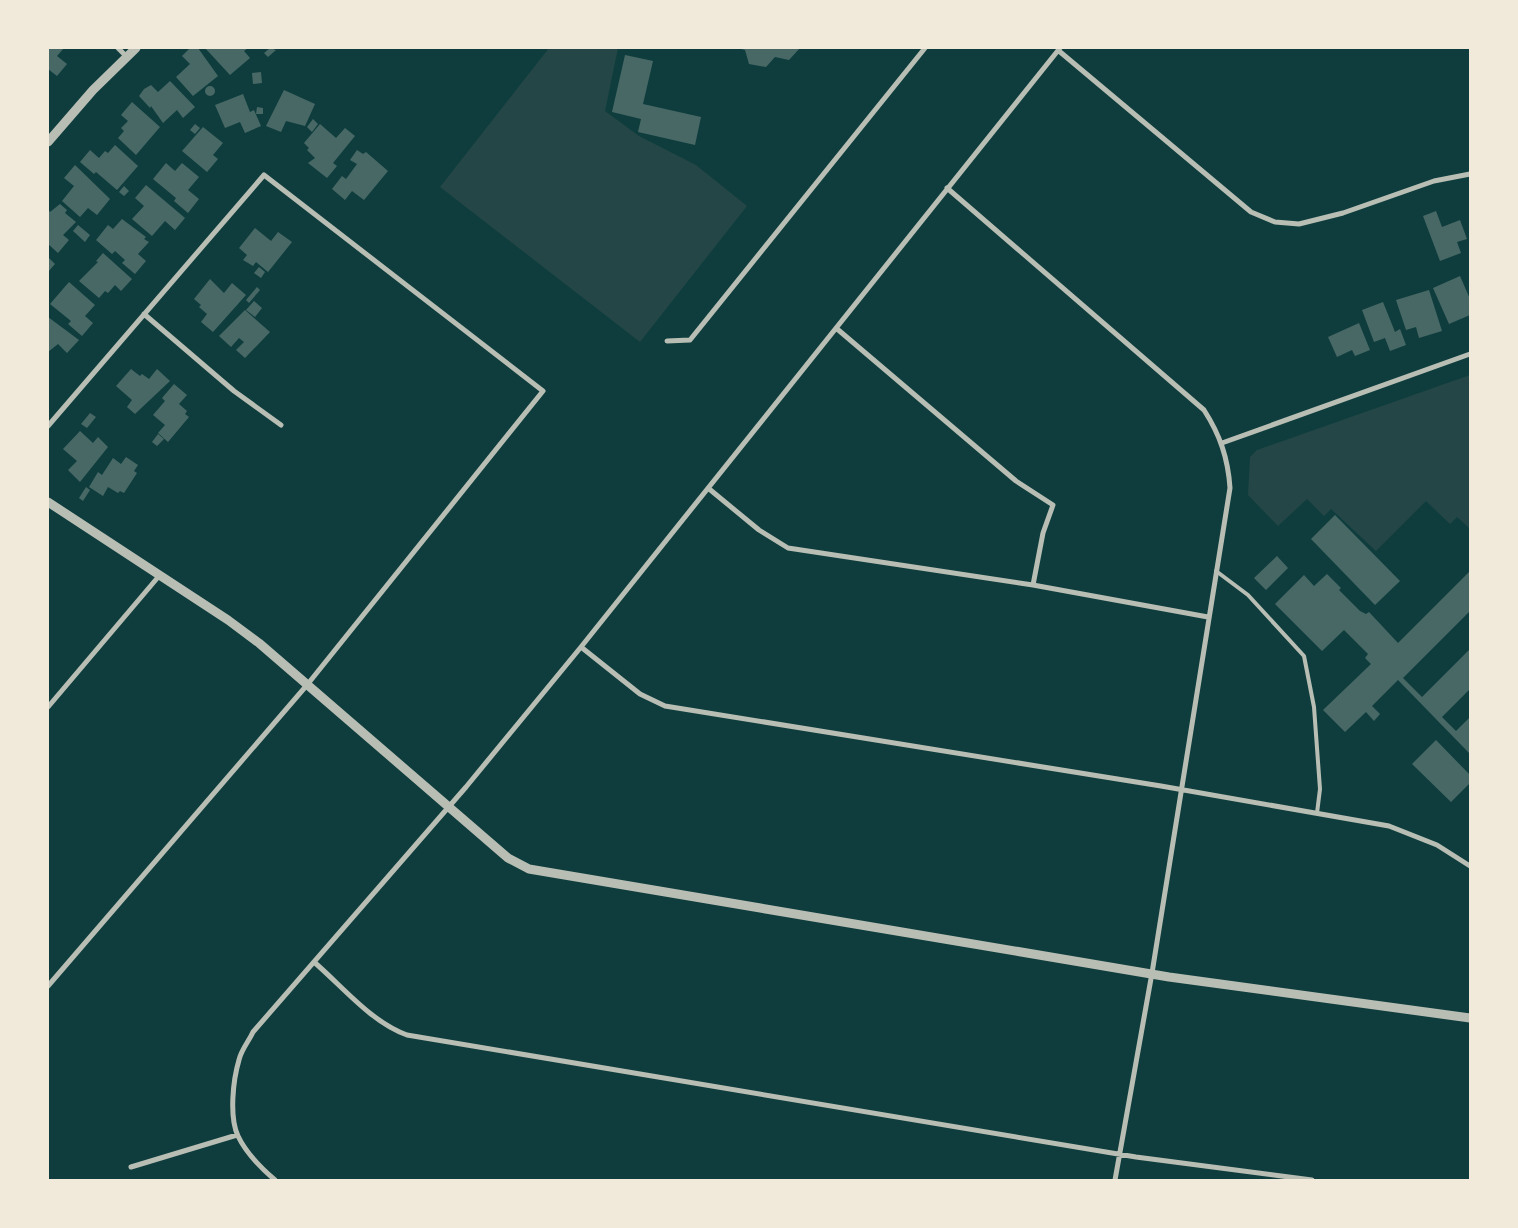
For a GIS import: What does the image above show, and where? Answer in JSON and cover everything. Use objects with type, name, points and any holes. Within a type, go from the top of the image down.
[{"type":"street","points":[[118,48],[126,56]]},
{"type":"street","points":[[48,142],[93,90],[136,48]]},
{"type":"street","points":[[667,341],[690,340],[925,48]]},
{"type":"street","points":[[274,1180],[251,1156],[237,1135],[233,1090],[239,1058],[253,1032],[448,807],[581,647],[1060,49],[1251,212],[1275,222],[1299,224],[1343,212],[1434,181],[1470,174]]},
{"type":"street","points":[[48,426],[264,175],[543,391],[307,685],[48,986]]},
{"type":"street","points":[[947,188],[1204,410],[1222,443],[1229,463],[1230,488],[1180,789],[1152,973],[1115,1180]]},
{"type":"street","points":[[144,314],[234,391],[281,425]]},
{"type":"street","points":[[836,328],[1016,482],[1053,505],[1043,533],[1033,585]]},
{"type":"street","points":[[1222,443],[1470,354]]},
{"type":"street","points":[[708,488],[759,530],[788,548],[1033,585],[1208,617]]},
{"type":"street","points":[[48,502],[228,620],[260,644],[508,858],[529,869],[1152,973],[1470,1018]]},
{"type":"street","points":[[48,708],[159,576]]},
{"type":"street","points":[[581,647],[640,694],[665,706],[1180,789],[1390,826],[1437,845],[1470,866]]},
{"type":"street","points":[[314,962],[380,1020],[395,1031],[407,1035],[1119,1154],[1312,1180]]},
{"type":"street","points":[[131,1168],[237,1135]]},
{"type":"lane","points":[[1216,571],[1248,595],[1304,656],[1314,707],[1320,790],[1318,814]]},
{"type":"shaded area","points":[[549,48],[618,48],[605,111],[639,136],[696,165],[747,206],[640,342],[440,187]]},
{"type":"shaded area","points":[[1470,375],[1470,529],[1457,517],[1450,524],[1426,501],[1376,551],[1331,509],[1324,516],[1307,499],[1278,526],[1248,495],[1250,457],[1257,450]]},
{"type":"building","points":[[48,48],[64,48],[57,56],[67,64],[57,76],[48,69]]},
{"type":"building","points":[[190,48],[198,48],[218,76],[193,96],[176,77],[190,64],[182,56]]},
{"type":"building","points":[[205,48],[248,48],[244,51],[250,58],[230,75]]},
{"type":"building","points":[[270,48],[276,50],[268,57],[264,53]]},
{"type":"building","points":[[738,48],[800,48],[789,60],[775,57],[766,67],[749,64],[745,50]]},
{"type":"building","points":[[625,55],[653,61],[643,104],[701,117],[695,145],[638,132],[641,119],[612,112]]},
{"type":"building","points":[[261,72],[262,83],[253,84],[252,73]]},
{"type":"building","points":[[170,81],[195,107],[183,118],[177,110],[163,123],[151,106],[150,108],[139,96],[144,89],[151,85],[158,92]]},
{"type":"building","points":[[210,86],[215,91],[210,96],[205,91]]},
{"type":"building","points":[[284,90],[315,104],[305,126],[286,121],[281,132],[266,126]]},
{"type":"building","points":[[243,94],[250,112],[254,110],[261,126],[245,133],[240,122],[225,128],[215,105]]},
{"type":"building","points":[[132,102],[160,127],[136,155],[118,138],[124,131],[121,128],[128,121],[121,115]]},
{"type":"building","points":[[257,107],[263,108],[263,114],[256,114]]},
{"type":"building","points":[[313,119],[318,124],[312,132],[307,127]]},
{"type":"building","points":[[195,124],[200,128],[195,134],[190,130]]},
{"type":"building","points":[[320,124],[336,138],[345,128],[355,136],[333,163],[337,166],[327,178],[308,163],[315,158],[307,150],[309,148],[304,143]]},
{"type":"building","points":[[203,127],[223,143],[213,155],[218,159],[207,172],[182,151]]},
{"type":"building","points":[[115,145],[138,166],[117,190],[96,172],[94,174],[80,162],[90,150],[99,158],[105,151],[108,153]]},
{"type":"building","points":[[357,150],[363,154],[366,152],[388,171],[364,200],[352,191],[345,200],[332,189],[342,176],[346,179],[357,164],[350,160]]},
{"type":"building","points":[[166,163],[175,171],[182,163],[199,177],[188,190],[199,199],[188,213],[174,201],[176,198],[153,179]]},
{"type":"building","points":[[75,165],[110,199],[97,215],[88,208],[80,217],[62,201],[74,186],[64,178]]},
{"type":"building","points":[[146,185],[185,218],[175,230],[165,221],[152,236],[132,219],[144,206],[135,198]]},
{"type":"building","points":[[124,186],[129,191],[124,196],[119,192]]},
{"type":"building","points":[[60,204],[67,210],[65,213],[76,222],[63,235],[69,240],[58,253],[48,244],[48,209],[50,212]]},
{"type":"building","points":[[1436,211],[1442,227],[1460,220],[1467,239],[1457,242],[1461,253],[1440,261],[1423,216]]},
{"type":"building","points":[[122,219],[146,237],[144,239],[149,242],[138,254],[146,261],[135,274],[122,263],[125,260],[115,251],[112,254],[96,240],[108,225],[113,229]]},
{"type":"building","points":[[78,225],[90,235],[85,242],[73,231]]},
{"type":"building","points":[[255,228],[271,241],[278,232],[292,242],[268,272],[256,262],[253,266],[243,260],[247,255],[239,248]]},
{"type":"building","points":[[103,253],[132,279],[121,291],[115,285],[108,293],[105,291],[99,298],[79,281],[98,262],[96,261]]},
{"type":"building","points":[[48,257],[55,264],[48,272]]},
{"type":"building","points":[[259,267],[265,272],[261,278],[254,273]]},
{"type":"building","points":[[1460,276],[1470,299],[1470,315],[1449,324],[1433,288]]},
{"type":"building","points":[[210,279],[224,293],[232,283],[246,295],[213,332],[201,322],[207,314],[194,299]]},
{"type":"building","points":[[69,282],[95,305],[85,316],[93,323],[82,336],[68,324],[71,321],[50,304]]},
{"type":"building","points":[[257,287],[260,290],[249,303],[246,300]]},
{"type":"building","points":[[1429,290],[1442,331],[1419,338],[1416,327],[1406,330],[1396,300]]},
{"type":"building","points":[[254,301],[262,308],[255,317],[246,310]]},
{"type":"building","points":[[1383,302],[1395,332],[1400,329],[1406,345],[1390,351],[1385,338],[1374,342],[1362,310]]},
{"type":"building","points":[[245,310],[270,332],[245,358],[236,350],[244,342],[239,338],[231,347],[219,336]]},
{"type":"building","points":[[48,317],[79,340],[67,353],[58,344],[48,352]]},
{"type":"building","points":[[1359,323],[1370,350],[1355,356],[1352,350],[1337,357],[1328,337]]},
{"type":"building","points":[[131,369],[140,376],[142,374],[149,379],[157,369],[170,381],[135,414],[127,407],[132,400],[116,386]]},
{"type":"building","points":[[174,384],[187,395],[179,404],[187,411],[185,414],[189,417],[168,442],[158,433],[165,425],[153,415],[165,401],[162,398]]},
{"type":"building","points":[[90,413],[96,417],[87,428],[81,424]]},
{"type":"building","points":[[80,431],[93,443],[98,437],[108,447],[80,482],[68,470],[77,461],[63,449]]},
{"type":"building","points":[[158,434],[164,439],[157,446],[152,442]]},
{"type":"building","points":[[126,457],[138,465],[134,471],[137,473],[124,493],[120,491],[118,493],[108,487],[103,496],[89,487],[98,472],[102,475],[113,458],[121,464]]},
{"type":"building","points":[[86,487],[90,490],[83,501],[79,498]]},
{"type":"building","points":[[1335,515],[1400,581],[1375,605],[1311,539]]},
{"type":"building","points":[[1277,556],[1288,568],[1266,590],[1254,578]]},
{"type":"building","points":[[1470,571],[1470,611],[1403,678],[1422,697],[1470,649],[1470,689],[1442,717],[1456,731],[1470,717],[1470,754],[1398,680],[1372,706],[1380,714],[1374,721],[1366,712],[1345,732],[1323,710],[1371,664],[1365,658],[1368,654],[1344,630],[1322,651],[1275,604],[1304,575],[1314,586],[1327,574],[1341,588],[1339,590],[1360,611],[1366,614],[1369,612],[1398,643]]},
{"type":"building","points":[[1436,740],[1470,775],[1470,783],[1451,802],[1412,764]]}]
